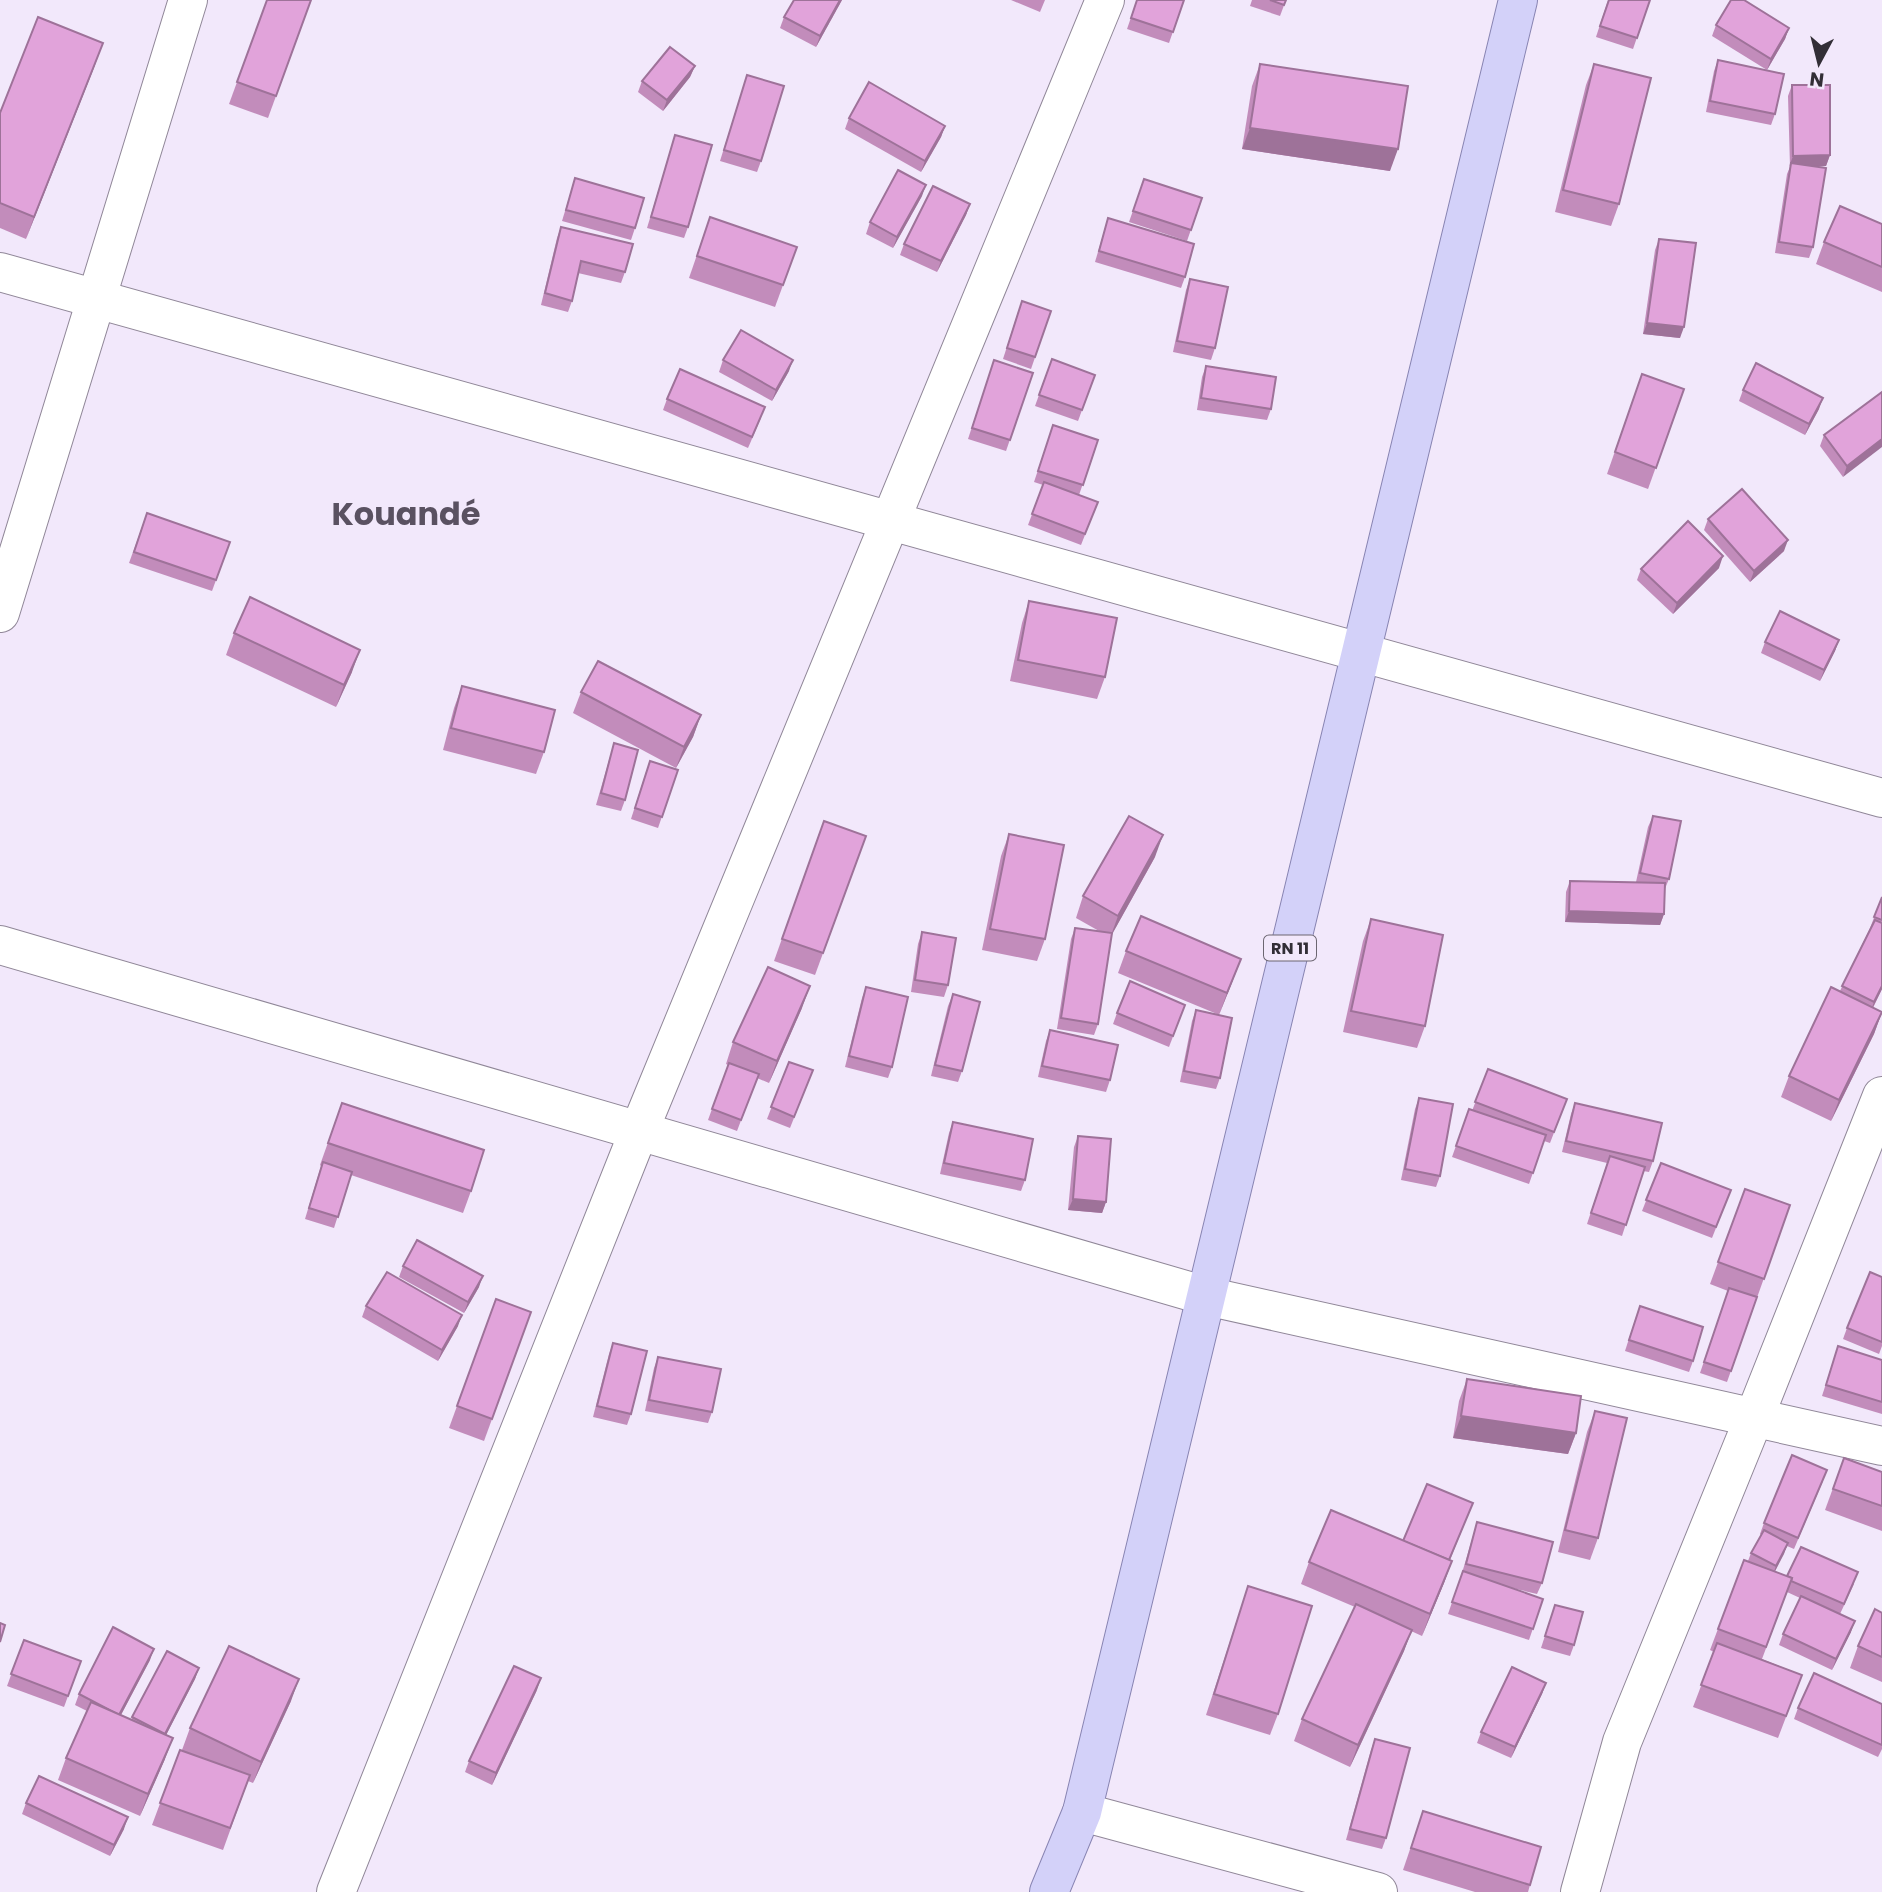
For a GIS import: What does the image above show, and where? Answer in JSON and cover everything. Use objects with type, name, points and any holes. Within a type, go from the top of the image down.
[{"type":"main road","name":"RN 11","points":[[1049,1892],[1082,1812],[1518,0]]},
{"type":"street","points":[[0,612],[188,0]]},
{"type":"street","points":[[336,1892],[639,1131],[1105,0]]},
{"type":"street","points":[[0,272],[1882,798]]},
{"type":"street","points":[[0,945],[1206,1296],[1882,1446]]},
{"type":"street","points":[[1580,1892],[1622,1742],[1882,1096]]},
{"type":"street","points":[[1082,1812],[1378,1892]]},
{"type":"building","points":[[267,0],[311,0],[276,96],[237,82]]},
{"type":"building","points":[[794,0],[840,0],[820,36],[784,17]]},
{"type":"building","points":[[1137,0],[1184,0],[1173,32],[1131,18]]},
{"type":"building","points":[[1270,0],[1286,0],[1284,5]]},
{"type":"building","points":[[1609,0],[1650,0],[1637,38],[1600,26]]},
{"type":"building","points":[[1731,0],[1744,0],[1789,28],[1771,59],[1716,25]]},
{"type":"building","points":[[38,17],[103,43],[34,217],[0,203],[0,113]]},
{"type":"building","points":[[670,47],[695,66],[667,100],[642,81]]},
{"type":"building","points":[[1718,60],[1784,74],[1775,114],[1710,101]]},
{"type":"building","points":[[1260,64],[1408,86],[1398,149],[1250,128]]},
{"type":"building","points":[[1594,64],[1651,78],[1619,204],[1563,190]]},
{"type":"building","points":[[747,75],[784,86],[761,161],[724,150]]},
{"type":"building","points":[[869,82],[945,126],[925,161],[849,118]]},
{"type":"building","points":[[1792,85],[1830,85],[1830,155],[1793,156]]},
{"type":"building","points":[[675,135],[712,145],[688,227],[651,217]]},
{"type":"building","points":[[1791,163],[1826,168],[1813,247],[1779,242]]},
{"type":"building","points":[[898,170],[926,185],[897,237],[870,222]]},
{"type":"building","points":[[575,178],[644,198],[635,228],[566,210]]},
{"type":"building","points":[[1144,179],[1202,198],[1191,230],[1133,211]]},
{"type":"building","points":[[933,186],[970,204],[941,261],[904,244]]},
{"type":"building","points":[[1840,206],[1882,224],[1882,267],[1824,242]]},
{"type":"building","points":[[710,217],[797,247],[783,285],[697,256]]},
{"type":"building","points":[[1108,218],[1194,244],[1185,277],[1099,251]]},
{"type":"building","points":[[561,227],[633,244],[625,272],[581,261],[572,301],[545,293]]},
{"type":"building","points":[[1659,239],[1696,243],[1684,327],[1647,323]]},
{"type":"building","points":[[1190,279],[1228,287],[1215,348],[1177,341]]},
{"type":"building","points":[[1022,301],[1051,311],[1035,357],[1007,348]]},
{"type":"building","points":[[741,330],[793,360],[776,390],[723,360]]},
{"type":"building","points":[[1052,359],[1095,375],[1082,410],[1039,395]]},
{"type":"building","points":[[994,360],[1033,373],[1010,440],[972,428]]},
{"type":"building","points":[[1756,363],[1823,398],[1809,424],[1743,390]]},
{"type":"building","points":[[1206,366],[1276,377],[1271,409],[1201,398]]},
{"type":"building","points":[[680,369],[765,407],[752,437],[667,399]]},
{"type":"building","points":[[1642,374],[1684,389],[1656,468],[1615,452]]},
{"type":"building","points":[[1882,392],[1882,439],[1847,466],[1824,435]]},
{"type":"building","points":[[1053,425],[1098,440],[1083,485],[1038,471]]},
{"type":"building","points":[[1044,482],[1098,502],[1085,534],[1032,514]]},
{"type":"building","points":[[1742,489],[1788,540],[1754,571],[1708,519]]},
{"type":"building","points":[[147,513],[230,542],[216,580],[134,552]]},
{"type":"building","points":[[1688,521],[1723,556],[1677,603],[1641,569]]},
{"type":"building","points":[[250,597],[360,650],[344,685],[234,633]]},
{"type":"building","points":[[1029,601],[1117,618],[1105,677],[1018,660]]},
{"type":"building","points":[[1780,611],[1839,640],[1824,670],[1765,642]]},
{"type":"building","points":[[598,661],[701,715],[684,747],[581,692]]},
{"type":"building","points":[[462,686],[555,710],[544,752],[451,728]]},
{"type":"building","points":[[614,743],[638,750],[625,800],[601,793]]},
{"type":"building","points":[[650,761],[678,770],[662,817],[635,808]]},
{"type":"building","points":[[1129,816],[1163,835],[1118,916],[1083,896]]},
{"type":"building","points":[[1653,816],[1681,821],[1669,879],[1640,873]]},
{"type":"building","points":[[824,821],[866,836],[823,953],[782,939]]},
{"type":"building","points":[[1009,834],[1064,845],[1045,939],[990,929]]},
{"type":"building","points":[[1570,881],[1665,883],[1664,914],[1569,911]]},
{"type":"building","points":[[1882,897],[1882,920],[1874,917]]},
{"type":"building","points":[[1141,916],[1241,959],[1227,993],[1126,951]]},
{"type":"building","points":[[1371,919],[1443,935],[1425,1026],[1351,1011]]},
{"type":"building","points":[[1875,920],[1882,923],[1882,986],[1874,1002],[1842,986]]},
{"type":"building","points":[[1075,928],[1112,933],[1098,1024],[1061,1018]]},
{"type":"building","points":[[922,932],[956,938],[948,985],[915,980]]},
{"type":"building","points":[[768,967],[810,986],[777,1061],[733,1042]]},
{"type":"building","points":[[1130,981],[1185,1005],[1173,1036],[1117,1013]]},
{"type":"building","points":[[866,987],[908,997],[892,1067],[849,1056]]},
{"type":"building","points":[[1831,987],[1882,1012],[1839,1100],[1789,1076]]},
{"type":"building","points":[[953,994],[980,1002],[962,1071],[935,1065]]},
{"type":"building","points":[[1196,1010],[1232,1018],[1220,1078],[1184,1071]]},
{"type":"building","points":[[1050,1030],[1118,1045],[1110,1080],[1042,1066]]},
{"type":"building","points":[[789,1062],[813,1070],[794,1117],[771,1107]]},
{"type":"building","points":[[729,1063],[759,1074],[741,1120],[712,1109]]},
{"type":"building","points":[[1488,1069],[1567,1099],[1554,1132],[1475,1102]]},
{"type":"building","points":[[1419,1098],[1453,1104],[1440,1176],[1405,1169]]},
{"type":"building","points":[[342,1103],[484,1150],[471,1191],[328,1143]]},
{"type":"building","points":[[1575,1103],[1662,1123],[1653,1161],[1566,1141]]},
{"type":"building","points":[[1469,1109],[1546,1135],[1533,1173],[1456,1146]]},
{"type":"building","points":[[953,1122],[1033,1139],[1025,1180],[944,1163]]},
{"type":"building","points":[[1078,1136],[1111,1139],[1106,1202],[1073,1199]]},
{"type":"building","points":[[1610,1156],[1645,1167],[1626,1225],[1591,1213]]},
{"type":"building","points":[[323,1162],[352,1172],[338,1217],[309,1208]]},
{"type":"building","points":[[1661,1163],[1731,1190],[1716,1227],[1646,1200]]},
{"type":"building","points":[[1745,1189],[1790,1205],[1764,1279],[1718,1262]]},
{"type":"building","points":[[417,1240],[483,1276],[468,1302],[403,1266]]},
{"type":"building","points":[[387,1272],[462,1315],[442,1350],[366,1306]]},
{"type":"building","points":[[1870,1272],[1882,1277],[1882,1342],[1847,1328]]},
{"type":"building","points":[[1729,1288],[1757,1297],[1731,1371],[1704,1362]]},
{"type":"building","points":[[496,1299],[531,1312],[492,1419],[457,1406]]},
{"type":"building","points":[[1640,1306],[1703,1327],[1693,1361],[1629,1340]]},
{"type":"building","points":[[613,1343],[647,1351],[631,1414],[597,1406]]},
{"type":"building","points":[[1838,1346],[1882,1360],[1882,1402],[1826,1385]]},
{"type":"building","points":[[658,1357],[721,1369],[712,1412],[649,1400]]},
{"type":"building","points":[[1467,1379],[1581,1396],[1576,1433],[1461,1416]]},
{"type":"building","points":[[1595,1411],[1627,1418],[1598,1538],[1565,1530]]},
{"type":"building","points":[[1792,1455],[1827,1470],[1798,1538],[1764,1523]]},
{"type":"building","points":[[1844,1458],[1882,1472],[1882,1506],[1833,1489]]},
{"type":"building","points":[[1427,1484],[1473,1503],[1449,1560],[1403,1541]]},
{"type":"building","points":[[1331,1510],[1452,1561],[1430,1614],[1309,1562]]},
{"type":"building","points":[[1477,1522],[1553,1542],[1542,1583],[1466,1564]]},
{"type":"building","points":[[1764,1530],[1788,1543],[1776,1566],[1751,1553]]},
{"type":"building","points":[[1801,1547],[1858,1572],[1844,1604],[1791,1581],[1792,1578],[1787,1576]]},
{"type":"building","points":[[1744,1560],[1792,1578],[1766,1647],[1718,1629]]},
{"type":"building","points":[[1463,1571],[1543,1599],[1533,1629],[1452,1602]]},
{"type":"building","points":[[1248,1586],[1312,1606],[1278,1714],[1214,1694]]},
{"type":"building","points":[[1801,1596],[1855,1621],[1836,1659],[1783,1634]]},
{"type":"building","points":[[1356,1604],[1412,1630],[1358,1745],[1302,1719]]},
{"type":"building","points":[[1555,1605],[1583,1612],[1574,1645],[1545,1636]]},
{"type":"building","points":[[1875,1609],[1882,1613],[1882,1657],[1858,1646]]},
{"type":"building","points":[[0,1623],[5,1625],[0,1642]]},
{"type":"building","points":[[113,1627],[154,1649],[119,1715],[79,1694]]},
{"type":"building","points":[[24,1640],[81,1661],[68,1696],[11,1674]]},
{"type":"building","points":[[1717,1643],[1802,1675],[1786,1716],[1701,1685]]},
{"type":"building","points":[[229,1646],[299,1679],[261,1762],[190,1728]]},
{"type":"building","points":[[167,1651],[199,1668],[165,1734],[132,1717]]},
{"type":"building","points":[[514,1666],[541,1678],[496,1773],[469,1761]]},
{"type":"building","points":[[1512,1667],[1546,1683],[1515,1747],[1481,1732]]},
{"type":"building","points":[[1814,1673],[1882,1704],[1882,1745],[1798,1708]]},
{"type":"building","points":[[91,1702],[173,1738],[148,1794],[66,1758]]},
{"type":"building","points":[[1375,1739],[1410,1748],[1386,1838],[1350,1829]]},
{"type":"building","points":[[180,1750],[250,1775],[230,1828],[160,1803]]},
{"type":"building","points":[[39,1776],[128,1817],[114,1845],[26,1803]]},
{"type":"building","points":[[1423,1811],[1541,1847],[1530,1885],[1411,1848]]},
{"type":"district","name":"Kouandé","points":[[406,514]]}]
